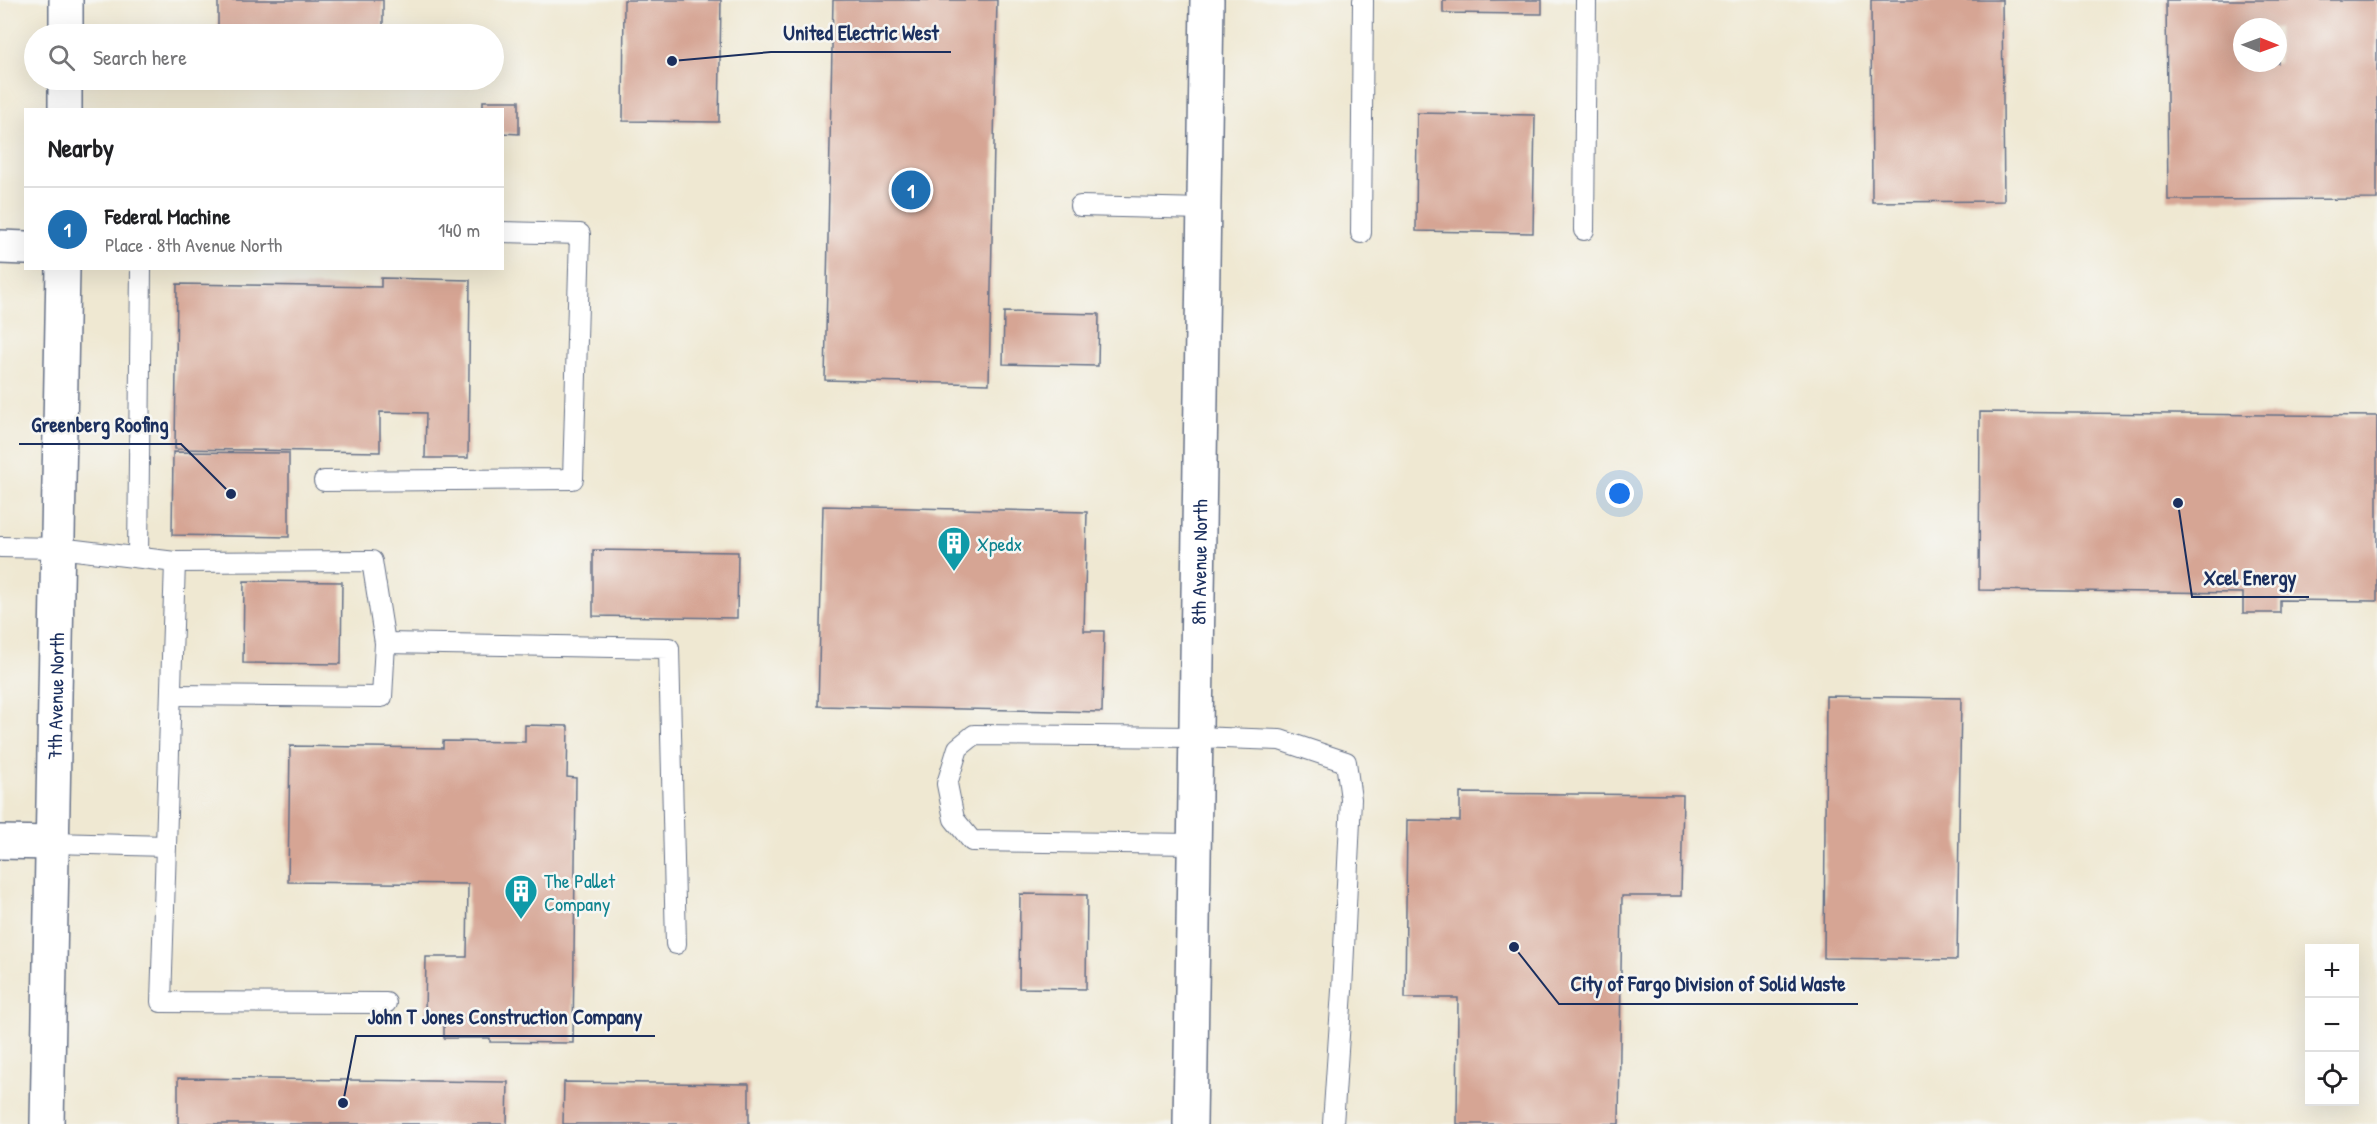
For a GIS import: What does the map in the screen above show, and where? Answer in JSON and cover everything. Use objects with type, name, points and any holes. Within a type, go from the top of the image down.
[{"type":"street","points":[[66,0],[66,24]]},
{"type":"street","name":"8th Avenue North","points":[[1190,1124],[1207,0]]},
{"type":"street","points":[[65,90],[65,108]]},
{"type":"street","points":[[0,247],[24,248]]},
{"type":"street","name":"7th Avenue North","points":[[47,1124],[63,270]]},
{"type":"street","points":[[0,842],[53,843]]},
{"type":"lane","points":[[1361,232],[1363,0]]},
{"type":"lane","points":[[1584,230],[1586,0]]},
{"type":"lane","points":[[1080,206],[1204,208]]},
{"type":"lane","points":[[324,481],[573,479],[580,234],[504,232]]},
{"type":"lane","points":[[138,557],[141,270]]},
{"type":"lane","points":[[0,547],[59,548],[176,562],[372,561],[385,643],[382,697],[171,695]]},
{"type":"lane","points":[[176,562],[161,1002],[386,1003]]},
{"type":"lane","points":[[385,643],[669,648],[676,944]]},
{"type":"lane","points":[[1194,844],[972,841],[954,819],[947,784],[958,748],[974,735],[1280,740],[1346,762],[1351,799],[1333,1124]]},
{"type":"lane","points":[[53,843],[166,846]]},
{"type":"building","points":[[218,0],[383,0],[383,24],[218,24]]},
{"type":"building","points":[[624,0],[721,0],[719,122],[623,121]]},
{"type":"building","points":[[833,0],[997,0],[989,384],[825,380]]},
{"type":"building","points":[[1443,0],[1542,0],[1542,14],[1443,13]]},
{"type":"building","points":[[1871,0],[2002,0],[2004,201],[1872,202]]},
{"type":"building","points":[[2166,0],[2377,0],[2377,199],[2168,200]]},
{"type":"building","points":[[483,101],[519,101],[519,134],[504,133],[504,108],[483,108]]},
{"type":"building","points":[[1417,113],[1535,115],[1533,233],[1416,231]]},
{"type":"building","points":[[381,278],[470,280],[468,458],[425,458],[426,413],[380,412],[380,452],[175,449],[177,284],[381,287]]},
{"type":"building","points":[[1004,312],[1099,314],[1098,366],[1003,364]]},
{"type":"building","points":[[1980,412],[2377,416],[2377,601],[2280,600],[2280,613],[2243,613],[2243,593],[1979,590]]},
{"type":"building","points":[[173,452],[289,453],[289,537],[172,535]]},
{"type":"building","name":"Xpedx","points":[[823,506],[1087,512],[1084,631],[1104,631],[1102,712],[818,706]]},
{"type":"building","points":[[593,550],[738,552],[737,618],[593,616]]},
{"type":"building","points":[[244,581],[342,582],[341,664],[243,663]]},
{"type":"building","points":[[1826,696],[1961,698],[1957,960],[1824,958]]},
{"type":"building","name":"The Pallet Company","points":[[525,725],[568,726],[567,777],[576,778],[573,1043],[490,1042],[490,1038],[444,1038],[444,1014],[425,1014],[426,957],[467,957],[468,884],[288,882],[290,746],[443,748],[443,741],[525,742]]},
{"type":"building","points":[[1460,793],[1683,795],[1681,896],[1622,896],[1619,1124],[1457,1124],[1458,998],[1405,998],[1407,820],[1460,821]]},
{"type":"building","points":[[1020,894],[1087,895],[1086,989],[1019,988]]},
{"type":"building","points":[[178,1078],[508,1082],[507,1124],[178,1124]]},
{"type":"building","points":[[564,1082],[749,1084],[749,1124],[563,1124]]},
{"type":"place","name":"United Electric West","points":[[672,61]]},
{"type":"place","name":"Federal Machine","points":[[911,190]]},
{"type":"place","name":"Greenberg Roofing","points":[[231,494]]},
{"type":"place","name":"Xcel Energy","points":[[2178,503]]},
{"type":"place","name":"Xpedx","points":[[954,572]]},
{"type":"place","name":"The Pallet Company","points":[[521,920]]},
{"type":"place","name":"City of Fargo Division of Solid Waste","points":[[1514,947]]},
{"type":"place","name":"John T Jones Construction Company","points":[[343,1103]]}]
